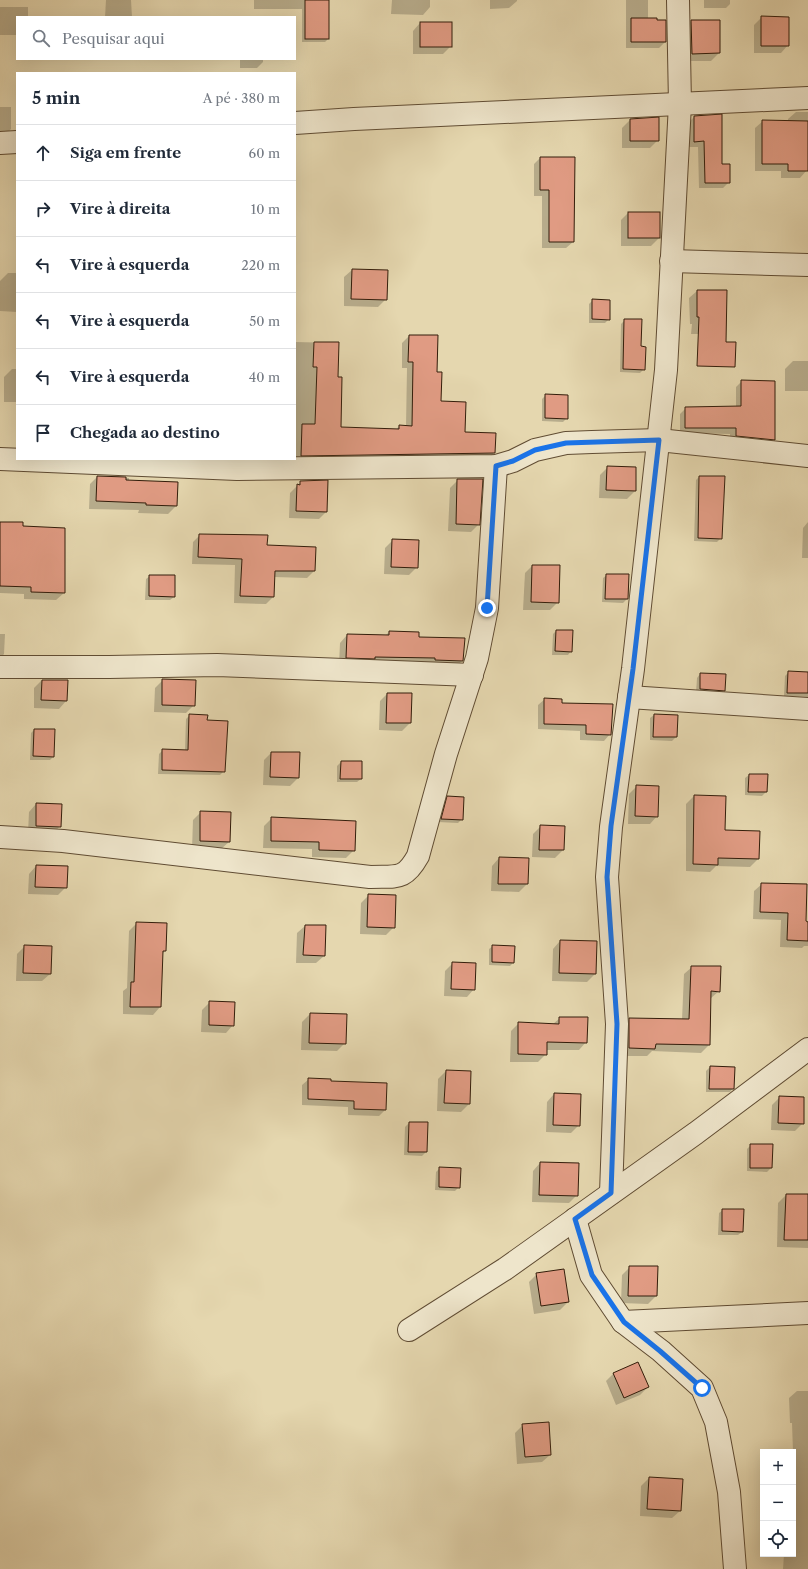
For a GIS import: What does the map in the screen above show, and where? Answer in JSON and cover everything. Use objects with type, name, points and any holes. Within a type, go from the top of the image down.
[{"type":"street","points":[[611,1193],[617,1024],[607,877],[611,826],[629,696],[666,370],[680,104],[678,0]]},
{"type":"street","points":[[296,123],[808,98]]},
{"type":"street","points":[[0,144],[16,142]]},
{"type":"street","points":[[671,261],[808,265]]},
{"type":"street","points":[[24,460],[238,469],[496,466],[513,461],[535,450],[566,443],[659,440],[808,456]]},
{"type":"street","points":[[0,459],[16,460]]},
{"type":"street","points":[[0,837],[63,841],[370,877],[400,876],[411,869],[418,856],[446,754],[477,658],[487,608],[496,466]]},
{"type":"street","points":[[0,667],[109,667],[217,664],[472,675]]},
{"type":"street","points":[[629,696],[808,709]]},
{"type":"street","points":[[409,1330],[505,1269],[696,1133],[808,1049]]},
{"type":"street","points":[[575,1219],[592,1275],[624,1322],[702,1388],[716,1422],[728,1484],[735,1569]]},
{"type":"street","points":[[624,1322],[808,1313]]},
{"type":"building","points":[[305,0],[329,0],[329,39],[305,39]]},
{"type":"building","points":[[761,16],[789,17],[789,46],[761,46]]},
{"type":"building","points":[[631,18],[657,18],[657,20],[666,20],[666,42],[631,42]]},
{"type":"building","points":[[691,20],[720,20],[720,53],[692,54]]},
{"type":"building","points":[[420,22],[452,22],[452,47],[420,47]]},
{"type":"building","points":[[722,114],[722,164],[730,164],[730,183],[705,183],[704,141],[694,142],[694,116]]},
{"type":"building","points":[[659,117],[659,141],[630,141],[630,119]]},
{"type":"building","points":[[762,120],[808,121],[808,171],[788,171],[788,164],[762,164]]},
{"type":"building","points":[[540,157],[575,157],[574,242],[549,242],[549,190],[540,190]]},
{"type":"building","points":[[628,212],[660,212],[660,238],[628,238]]},
{"type":"building","points":[[352,269],[388,270],[387,300],[351,299]]},
{"type":"building","points":[[697,290],[727,290],[726,342],[736,342],[735,367],[697,366],[699,317],[697,317]]},
{"type":"building","points":[[592,299],[610,300],[610,320],[592,319]]},
{"type":"building","points":[[624,319],[642,319],[641,346],[646,347],[645,370],[623,369]]},
{"type":"building","points":[[409,335],[438,335],[437,372],[442,372],[441,401],[466,402],[465,432],[496,433],[495,453],[301,456],[302,424],[315,424],[317,367],[313,367],[314,342],[339,342],[338,377],[342,377],[341,427],[399,429],[399,425],[412,426],[413,362],[408,362]]},
{"type":"building","points":[[741,380],[775,381],[775,440],[736,436],[736,428],[685,428],[685,407],[741,406]]},
{"type":"building","points":[[545,394],[568,395],[568,419],[545,418]]},
{"type":"building","points":[[607,466],[636,467],[636,491],[606,490]]},
{"type":"building","points":[[97,476],[126,477],[126,480],[178,482],[177,506],[96,501]]},
{"type":"building","points":[[699,476],[725,476],[722,539],[698,538]]},
{"type":"building","points":[[457,479],[483,479],[480,525],[456,524]]},
{"type":"building","points":[[328,480],[327,512],[296,511],[297,484],[300,485],[300,481]]},
{"type":"building","points":[[0,522],[23,522],[23,526],[65,528],[65,593],[31,592],[31,587],[0,586]]},
{"type":"building","points":[[199,534],[268,535],[267,545],[316,547],[315,571],[275,571],[274,597],[240,596],[242,559],[198,557]]},
{"type":"building","points":[[392,539],[419,540],[418,568],[391,567]]},
{"type":"building","points":[[532,565],[560,565],[559,603],[531,602]]},
{"type":"building","points":[[606,574],[629,574],[628,599],[605,599]]},
{"type":"building","points":[[149,575],[175,575],[175,597],[149,596]]},
{"type":"building","points":[[556,630],[573,630],[572,652],[555,651]]},
{"type":"building","points":[[389,631],[419,632],[419,637],[465,638],[463,661],[435,660],[435,658],[346,658],[347,634],[389,635]]},
{"type":"building","points":[[788,671],[808,672],[808,693],[787,693]]},
{"type":"building","points":[[700,673],[726,674],[725,691],[700,689]]},
{"type":"building","points":[[162,679],[196,680],[195,706],[162,705]]},
{"type":"building","points":[[42,680],[68,680],[67,701],[41,700]]},
{"type":"building","points":[[387,693],[412,693],[411,723],[386,723]]},
{"type":"building","points":[[544,698],[562,699],[562,703],[613,704],[611,735],[586,734],[586,725],[544,724]]},
{"type":"building","points":[[189,714],[208,715],[207,720],[228,721],[225,772],[162,770],[162,749],[188,750]]},
{"type":"building","points":[[654,714],[678,715],[677,737],[653,737]]},
{"type":"building","points":[[34,729],[55,729],[54,757],[33,756]]},
{"type":"building","points":[[271,752],[300,752],[299,778],[270,777]]},
{"type":"building","points":[[341,761],[362,761],[362,779],[340,779]]},
{"type":"building","points":[[749,774],[768,774],[767,792],[748,792]]},
{"type":"building","points":[[636,785],[659,786],[658,817],[635,816]]},
{"type":"building","points":[[694,795],[726,796],[725,830],[760,831],[759,859],[718,858],[718,865],[693,864]]},
{"type":"building","points":[[447,796],[464,797],[463,820],[441,819]]},
{"type":"building","points":[[36,803],[62,804],[61,827],[36,826]]},
{"type":"building","points":[[200,811],[231,812],[230,842],[200,841]]},
{"type":"building","points":[[271,817],[356,821],[355,851],[319,850],[319,842],[271,841]]},
{"type":"building","points":[[540,825],[565,826],[564,850],[539,850]]},
{"type":"building","points":[[499,857],[529,858],[528,884],[498,884]]},
{"type":"building","points":[[36,865],[68,866],[67,888],[35,887]]},
{"type":"building","points":[[761,883],[807,884],[806,921],[808,922],[808,941],[787,940],[788,913],[760,912]]},
{"type":"building","points":[[368,894],[396,895],[395,928],[367,927]]},
{"type":"building","points":[[136,922],[167,923],[166,951],[163,951],[161,1007],[130,1007],[131,982],[134,982]]},
{"type":"building","points":[[305,925],[326,925],[325,956],[303,955]]},
{"type":"building","points":[[560,940],[597,941],[596,974],[559,973]]},
{"type":"building","points":[[24,945],[52,946],[51,974],[23,973]]},
{"type":"building","points":[[492,945],[515,946],[514,963],[492,962]]},
{"type":"building","points":[[452,962],[476,963],[475,990],[451,989]]},
{"type":"building","points":[[691,966],[721,966],[720,992],[711,991],[710,1045],[656,1044],[655,1049],[629,1048],[629,1018],[689,1019]]},
{"type":"building","points":[[209,1001],[235,1002],[234,1026],[209,1025]]},
{"type":"building","points":[[310,1013],[347,1014],[346,1044],[309,1043]]},
{"type":"building","points":[[559,1017],[588,1017],[587,1043],[547,1042],[547,1055],[518,1054],[518,1022],[559,1024]]},
{"type":"building","points":[[710,1066],[735,1067],[734,1089],[709,1089]]},
{"type":"building","points":[[446,1070],[471,1071],[470,1104],[444,1103]]},
{"type":"building","points":[[308,1078],[331,1079],[331,1081],[387,1083],[386,1110],[354,1109],[354,1101],[308,1099]]},
{"type":"building","points":[[554,1093],[581,1094],[580,1126],[553,1125]]},
{"type":"building","points":[[779,1096],[804,1097],[804,1124],[778,1123]]},
{"type":"building","points":[[409,1122],[428,1122],[427,1152],[408,1152]]},
{"type":"building","points":[[750,1144],[773,1144],[772,1168],[750,1168]]},
{"type":"building","points":[[540,1162],[579,1163],[578,1196],[539,1195]]},
{"type":"building","points":[[439,1167],[461,1168],[460,1188],[439,1187]]},
{"type":"building","points":[[786,1194],[808,1194],[808,1240],[784,1240]]},
{"type":"building","points":[[722,1209],[744,1209],[743,1232],[722,1231]]},
{"type":"building","points":[[629,1266],[658,1266],[657,1296],[628,1296]]},
{"type":"building","points":[[564,1269],[569,1302],[541,1306],[536,1273]]},
{"type":"building","points":[[638,1362],[649,1387],[624,1398],[613,1373]]},
{"type":"building","points":[[549,1422],[551,1455],[525,1457],[522,1424]]},
{"type":"building","points":[[649,1477],[683,1479],[681,1511],[647,1509]]},
{"type":"route","points":[[487,608],[496,466],[513,461],[535,450],[566,443],[659,440],[633,669],[611,826],[607,877],[614,958],[617,1024],[611,1193],[575,1219],[592,1275],[624,1322],[702,1388]]}]
